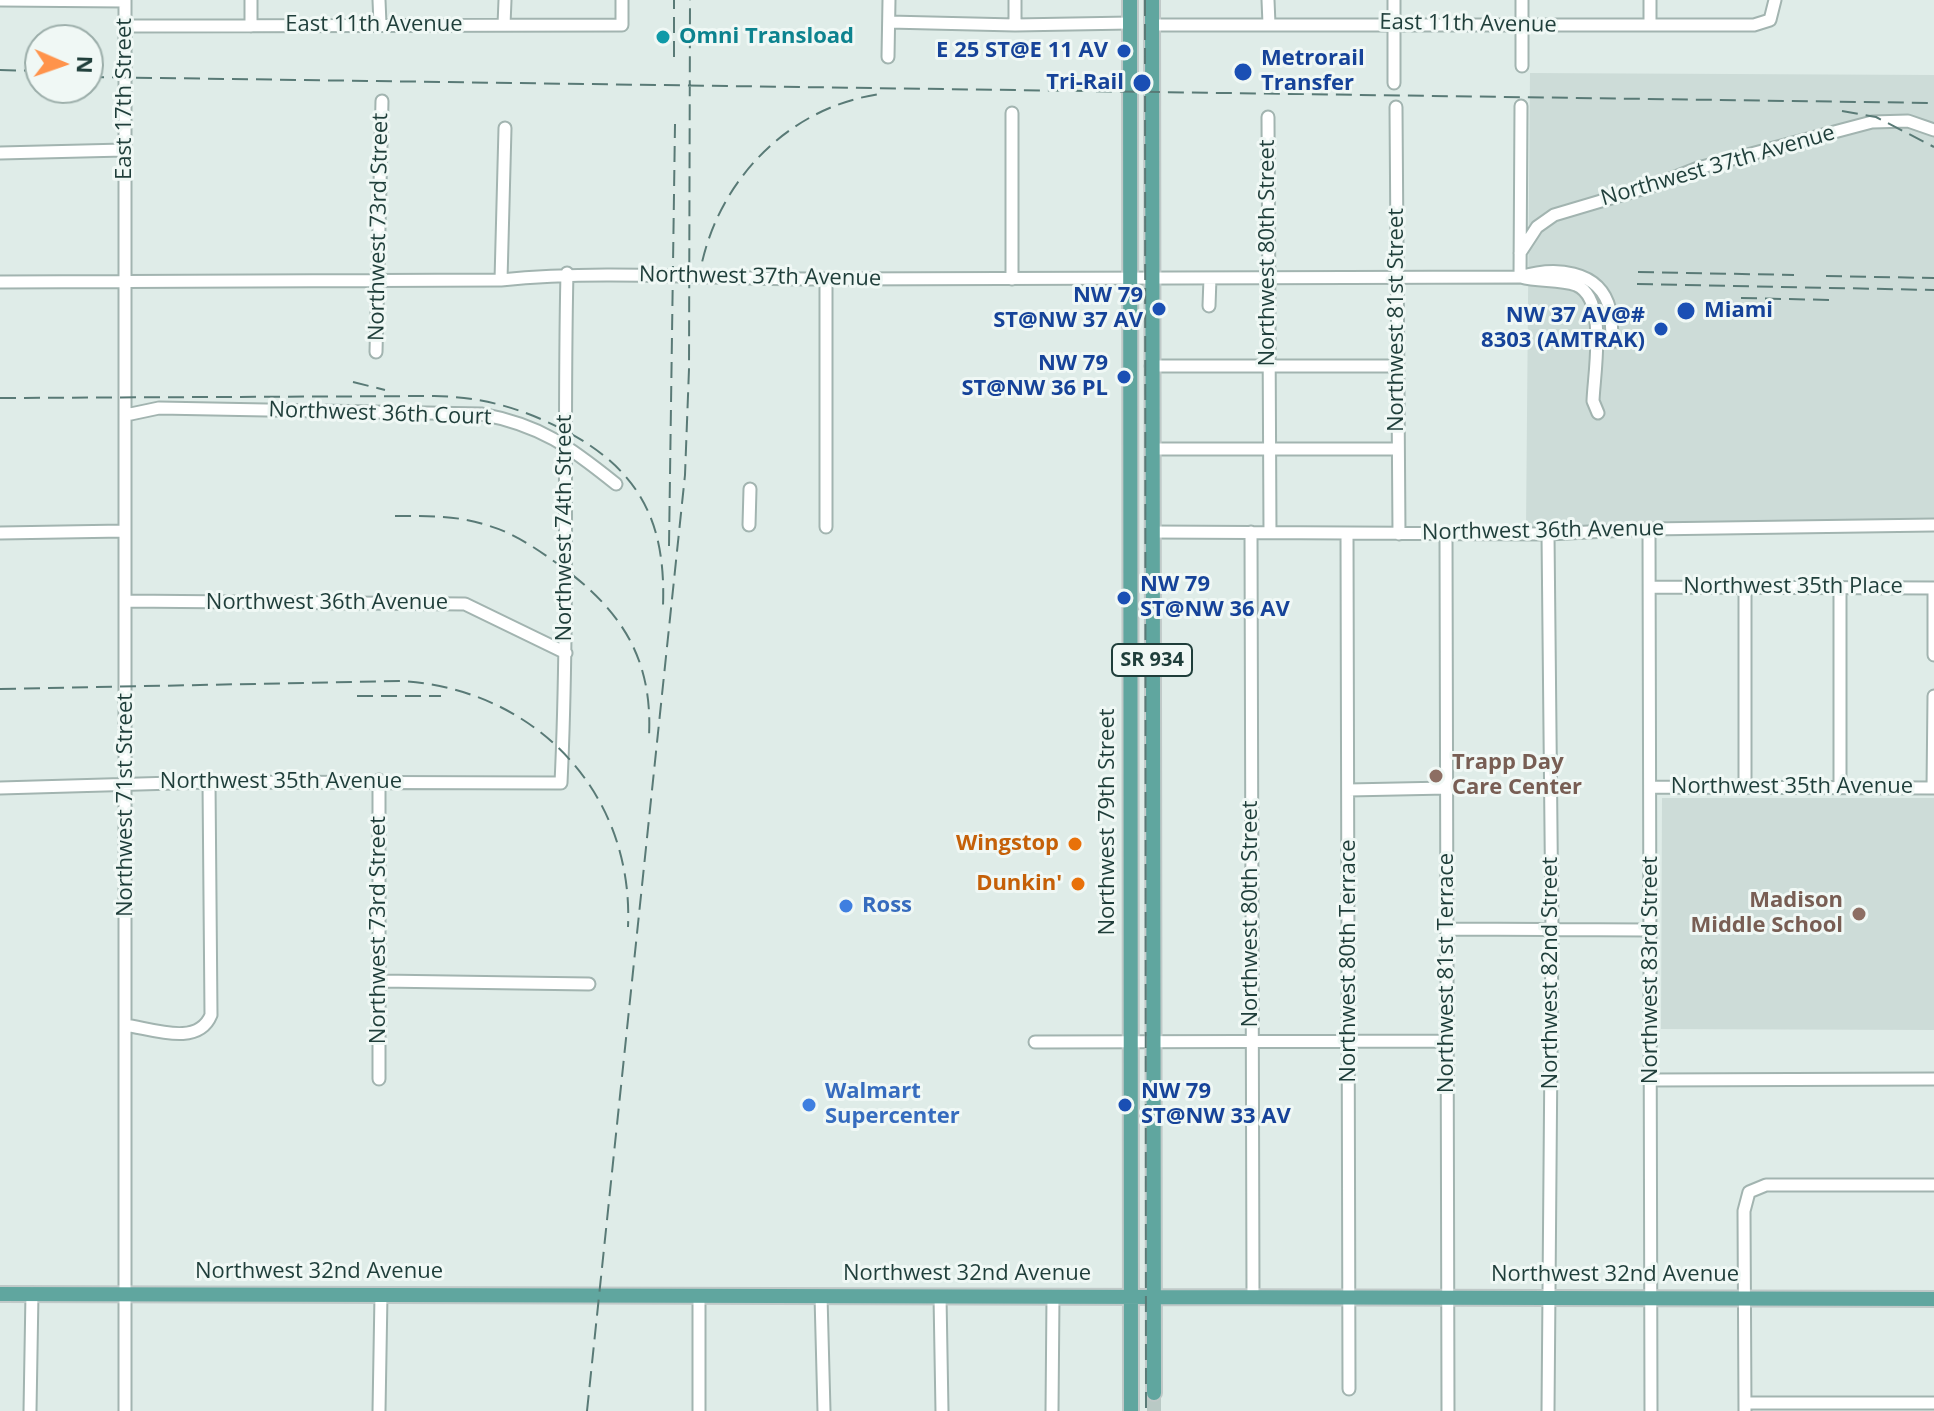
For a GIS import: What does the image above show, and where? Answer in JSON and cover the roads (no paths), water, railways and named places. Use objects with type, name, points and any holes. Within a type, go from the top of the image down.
[{"type":"main road","name":"SR 934","points":[[1130,0],[1130,23]]},
{"type":"main road","name":"SR 934","points":[[1152,0],[1152,25]]},
{"type":"main road","name":"Northwest 79th Street","points":[[1130,23],[1131,1411]]},
{"type":"main road","name":"Northwest 79th Street","points":[[1152,25],[1154,1393]]},
{"type":"main road","name":"Northwest 32nd Avenue","points":[[0,1294],[1447,1295],[1934,1299]]},
{"type":"street","points":[[1,0],[125,0]]},
{"type":"street","name":"East 17th Street","points":[[124,199],[125,0]]},
{"type":"street","points":[[251,0],[251,26]]},
{"type":"street","points":[[379,0],[380,24]]},
{"type":"street","points":[[504,25],[505,0]]},
{"type":"street","name":"East 11th Avenue","points":[[125,26],[622,25],[622,0]]},
{"type":"street","points":[[888,57],[889,0]]},
{"type":"street","points":[[1015,0],[1015,25]]},
{"type":"street","points":[[1268,0],[1269,24]]},
{"type":"street","points":[[1394,0],[1394,83]]},
{"type":"street","points":[[1522,0],[1522,66]]},
{"type":"street","points":[[1650,0],[1650,25]]},
{"type":"street","name":"East 11th Avenue","points":[[1152,25],[1754,25],[1770,20],[1775,3]]},
{"type":"street","points":[[889,22],[1015,25],[1130,23]]},
{"type":"street","name":"Northwest 73rd Street","points":[[376,352],[382,101]]},
{"type":"street","points":[[1520,277],[1521,106]]},
{"type":"street","name":"Northwest 81st Street","points":[[1396,107],[1399,534]]},
{"type":"street","points":[[1012,113],[1012,279]]},
{"type":"street","name":"Northwest 80th Street","points":[[1268,117],[1270,532]]},
{"type":"street","name":"Northwest 37th Avenue","points":[[1520,253],[1537,227],[1554,215],[1655,185],[1698,168],[1872,122],[1908,121],[1934,130]]},
{"type":"street","points":[[501,280],[505,128]]},
{"type":"street","points":[[0,153],[124,150]]},
{"type":"street","name":"Northwest 71st Street","points":[[124,199],[125,1411]]},
{"type":"street","name":"Northwest 37th Avenue","points":[[1520,277],[1549,272],[1587,278],[1608,304],[1615,341]]},
{"type":"street","name":"Northwest 37th Avenue","points":[[0,282],[501,280],[567,273],[826,279],[1520,277],[1575,285],[1591,298],[1596,313],[1593,401],[1598,413]]},
{"type":"street","name":"Northwest 74th Street","points":[[561,783],[566,653],[563,442],[567,273]]},
{"type":"street","points":[[1209,306],[1210,278]]},
{"type":"street","points":[[826,279],[826,527]]},
{"type":"street","points":[[1151,366],[1397,366]]},
{"type":"street","name":"Northwest 36th Court","points":[[126,415],[159,408],[481,414],[519,421],[563,442],[616,484]]},
{"type":"street","points":[[1152,449],[1397,449]]},
{"type":"street","points":[[749,525],[750,489]]},
{"type":"street","name":"Northwest 36th Avenue","points":[[1152,532],[1548,534],[1649,529],[1934,525]]},
{"type":"street","name":"Northwest 83rd Street","points":[[1649,529],[1651,1411]]},
{"type":"street","points":[[0,533],[124,531]]},
{"type":"street","name":"Northwest 80th Street","points":[[1251,532],[1253,1296]]},
{"type":"street","name":"Northwest 80th Terrace","points":[[1347,533],[1349,1389]]},
{"type":"street","name":"Northwest 81st Terrace","points":[[1446,534],[1448,1411]]},
{"type":"street","name":"Northwest 82nd Street","points":[[1548,534],[1552,928],[1548,1411]]},
{"type":"street","points":[[1745,586],[1745,788]]},
{"type":"street","name":"Northwest 35th Place","points":[[1651,587],[1934,588]]},
{"type":"street","points":[[1840,588],[1840,788]]},
{"type":"street","points":[[1934,588],[1934,655]]},
{"type":"street","name":"Northwest 36th Avenue","points":[[125,601],[465,604],[566,653]]},
{"type":"street","points":[[1933,788],[1934,696]]},
{"type":"street","name":"Northwest 73rd Street","points":[[379,780],[379,1079]]},
{"type":"street","name":"Northwest 35th Avenue","points":[[0,788],[379,780],[561,783]]},
{"type":"street","points":[[125,1025],[193,1035],[206,1027],[211,1015],[209,782]]},
{"type":"street","name":"Northwest 35th Avenue","points":[[1650,787],[1933,788]]},
{"type":"street","points":[[1348,790],[1447,788]]},
{"type":"street","points":[[1446,929],[1649,930]]},
{"type":"street","points":[[381,981],[589,984]]},
{"type":"street","points":[[1035,1042],[1446,1041]]},
{"type":"street","points":[[1652,1080],[1934,1079]]},
{"type":"street","points":[[1934,1185],[1766,1185],[1749,1192],[1744,1211],[1745,1407],[1934,1403]]},
{"type":"street","points":[[30,1411],[32,1293]]},
{"type":"street","points":[[379,1411],[381,1295]]},
{"type":"street","points":[[699,1296],[699,1411]]},
{"type":"street","points":[[821,1296],[824,1411]]},
{"type":"street","points":[[940,1296],[942,1411]]},
{"type":"street","points":[[1052,1411],[1053,1296]]},
{"type":"tunnel","points":[[1154,1393],[1154,1411]]},
{"type":"railway","points":[[674,0],[674,57]]},
{"type":"railway","points":[[587,1411],[685,475],[689,369],[690,0]]},
{"type":"railway","points":[[1145,0],[1146,1411]]},
{"type":"railway","points":[[0,70],[24,71]]},
{"type":"railway","points":[[104,77],[1934,103]]},
{"type":"railway","points":[[698,285],[705,250],[718,217],[735,186],[757,159],[783,135],[812,116],[845,102],[880,94]]},
{"type":"railway","points":[[1842,111],[1876,117],[1934,147]]},
{"type":"railway","points":[[669,546],[675,124]]},
{"type":"railway","points":[[1638,272],[1794,275]]},
{"type":"railway","points":[[1826,276],[1934,278]]},
{"type":"railway","points":[[1637,284],[1934,290]]},
{"type":"railway","points":[[1741,298],[1830,300]]},
{"type":"railway","points":[[353,382],[385,390]]},
{"type":"railway","points":[[0,398],[434,396],[485,401],[517,410],[564,430],[590,446],[630,481],[653,524],[663,576],[663,606]]},
{"type":"railway","points":[[395,516],[452,518],[496,528],[531,546],[578,579],[614,616],[638,658],[649,707],[649,736]]},
{"type":"railway","points":[[0,689],[400,681],[449,688],[493,703],[533,726],[566,756],[594,792],[614,833],[625,878],[628,927]]},
{"type":"railway","points":[[357,696],[441,696]]},
{"type":"place","name":"Omni Transload","points":[[663,37]]},
{"type":"place","name":"E 25 ST@E 11 AV","points":[[1124,51]]},
{"type":"place","name":"Metrorail Transfer","points":[[1243,72]]},
{"type":"place","name":"Tri-Rail","points":[[1142,83]]},
{"type":"place","name":"NW 79 ST@NW 37 AV","points":[[1159,309]]},
{"type":"place","name":"Miami","points":[[1686,311]]},
{"type":"place","name":"NW 37 AV@# 8303 (AMTRAK)","points":[[1661,329]]},
{"type":"place","name":"NW 79 ST@NW 36 PL","points":[[1124,377]]},
{"type":"place","name":"NW 79 ST@NW 36 AV","points":[[1124,598]]},
{"type":"place","name":"Trapp Day Care Center","points":[[1436,776]]},
{"type":"place","name":"Wingstop","points":[[1075,844]]},
{"type":"place","name":"Dunkin'","points":[[1078,884]]},
{"type":"place","name":"Ross","points":[[846,906]]},
{"type":"place","name":"Madison Middle School","points":[[1859,914]]},
{"type":"place","name":"Walmart Supercenter","points":[[809,1105]]},
{"type":"place","name":"NW 79 ST@NW 33 AV","points":[[1125,1105]]}]
